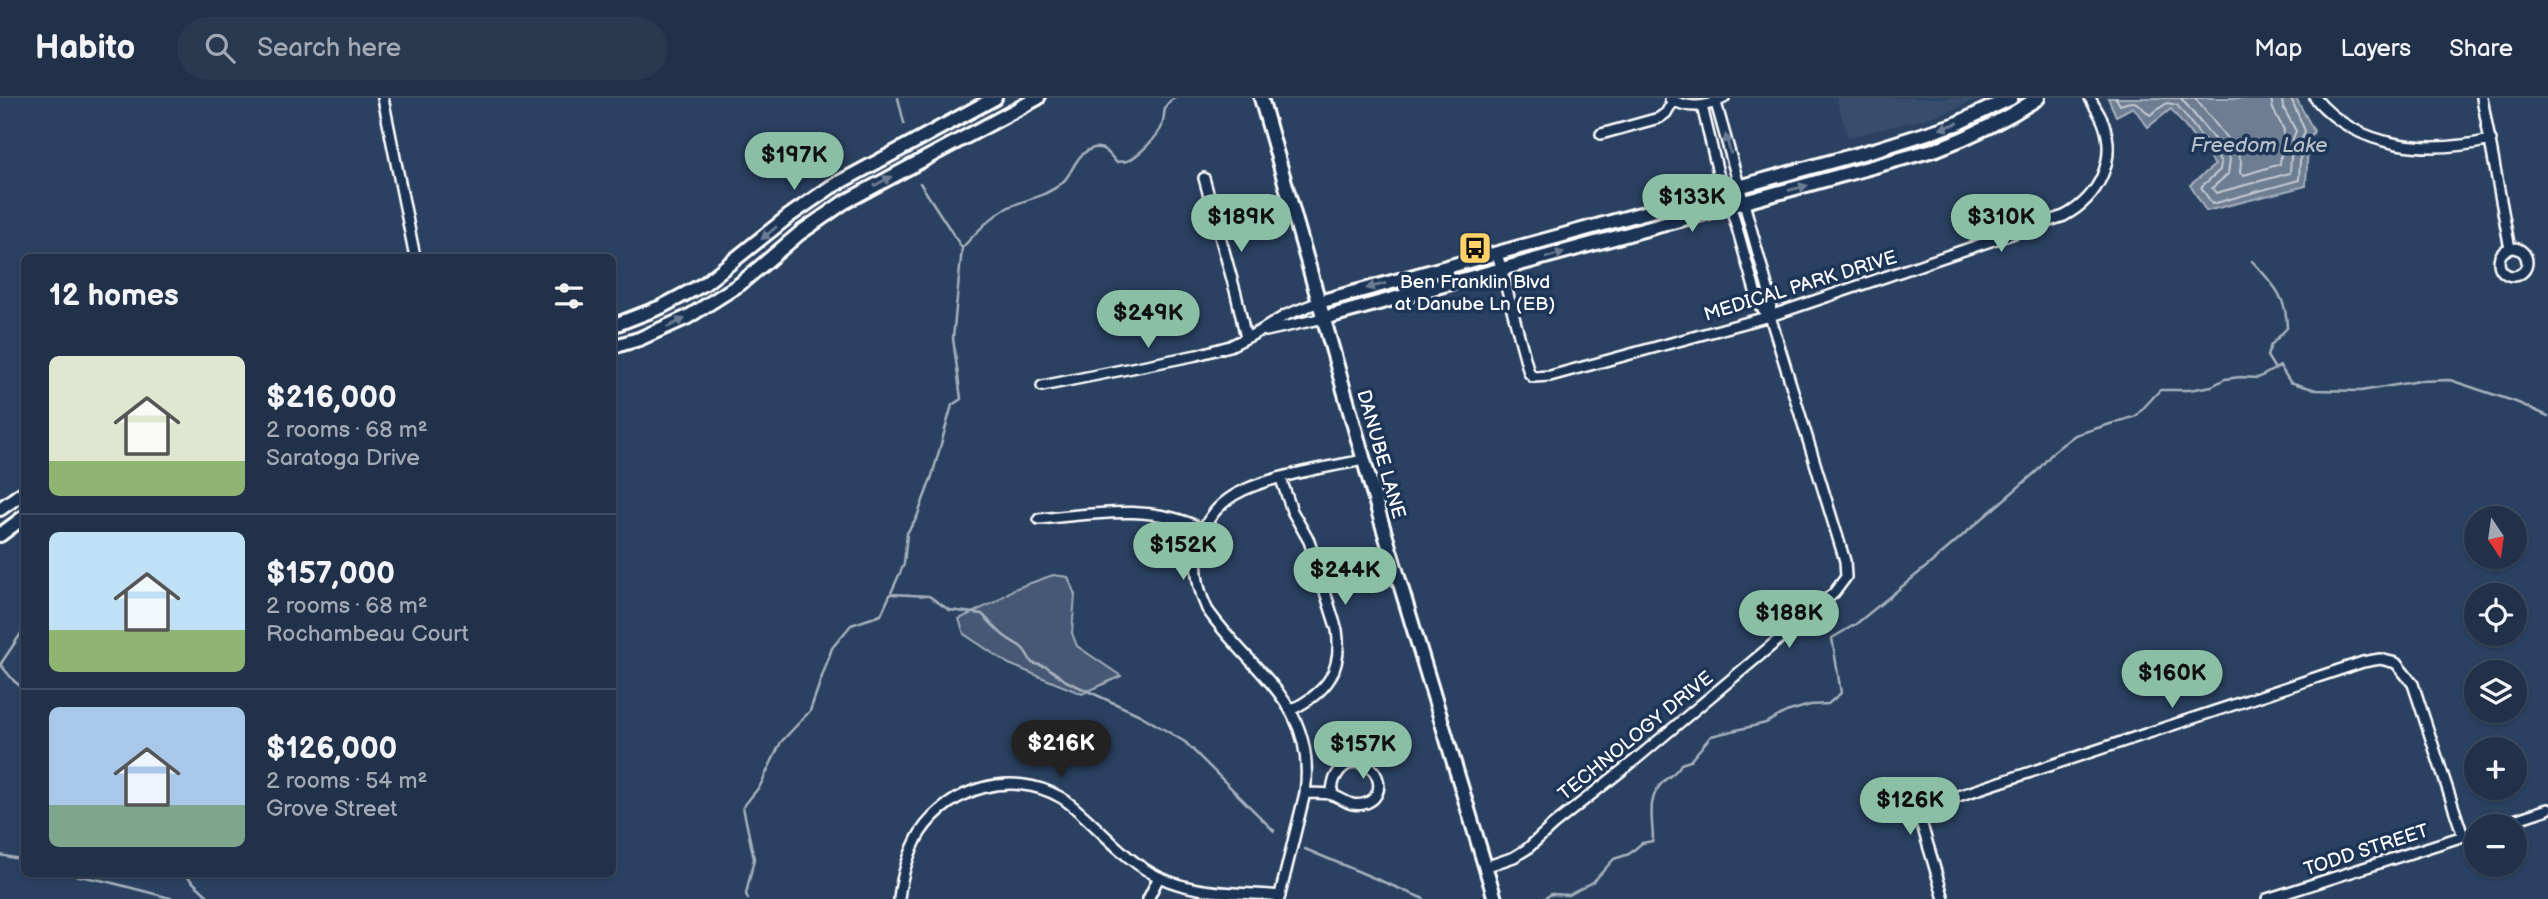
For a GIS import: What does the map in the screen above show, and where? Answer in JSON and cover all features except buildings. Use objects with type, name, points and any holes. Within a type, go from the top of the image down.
[{"type":"street","points":[[383,98],[414,254]]},
{"type":"street","points":[[616,324],[661,307],[704,284],[744,255],[789,216],[831,187],[995,98]]},
{"type":"street","points":[[616,346],[659,331],[696,312],[740,284],[814,222],[844,202],[1038,98]]},
{"type":"street","name":"DANUBE LANE","points":[[1261,98],[1364,460],[1495,899]]},
{"type":"street","points":[[1042,386],[1198,355],[1230,346],[1286,315],[1319,302],[1943,129],[2011,98]]},
{"type":"street","points":[[1260,331],[1324,318],[1937,149],[1982,130],[2038,98]]},
{"type":"street","name":"MEDICAL PARK DRIVE","points":[[1497,253],[1529,373],[1533,377],[1550,376],[1770,316],[2056,220],[2080,207],[2101,184],[2108,152],[2105,125],[2090,98]]},
{"type":"street","points":[[2315,98],[2328,112],[2354,129],[2395,144],[2439,148],[2491,140]]},
{"type":"street","points":[[2482,98],[2510,249]]},
{"type":"street","points":[[1601,134],[1659,118],[1666,114],[1670,100],[1692,107],[1720,100]]},
{"type":"street","name":"TECHNOLOGY DRIVE","points":[[1485,867],[1514,857],[1527,849],[1843,583],[1847,575],[1770,316],[1771,300],[1720,100]]},
{"type":"street","name":"TECHNOLOGY DRIVE","points":[[1702,106],[1722,190],[1759,305],[1770,316]]},
{"type":"street","points":[[1204,178],[1246,338]]},
{"type":"street","points":[[899,899],[906,868],[925,826],[944,807],[962,796],[1000,783],[1041,788],[1063,798],[1127,856],[1160,877],[1200,889],[1279,897],[1305,793],[1306,750],[1291,710],[1207,609],[1200,595],[1196,561],[1202,529],[1219,507],[1243,491],[1281,479],[1364,460]]},
{"type":"street","points":[[1281,479],[1292,511],[1309,541],[1339,644],[1338,660],[1332,677],[1311,698],[1291,710]]},
{"type":"street","points":[[0,509],[21,494]]},
{"type":"street","points":[[1039,519],[1100,513],[1139,514],[1172,517],[1202,529]]},
{"type":"street","points":[[0,535],[21,519]]},
{"type":"street","points":[[1944,899],[1922,825],[1931,805],[2363,662],[2380,659],[2396,663],[2413,684],[2463,836]]},
{"type":"street","points":[[1305,793],[1332,794],[1337,799],[1352,803],[1368,803],[1375,796],[1378,780],[1375,771],[1369,765],[1352,762],[1339,770],[1332,794]]},
{"type":"street","points":[[2527,816],[2548,809]]},
{"type":"street","name":"TODD STREET","points":[[2267,899],[2463,836]]},
{"type":"street","points":[[1148,899],[1160,877]]},
{"type":"shaded area","points":[[1836,98],[1977,98],[1958,108],[1920,120],[1848,137]]},
{"type":"shaded area","points":[[1053,575],[1068,577],[1075,595],[1072,633],[1077,646],[1121,676],[1082,694],[1009,664],[964,634],[959,619],[995,602],[1014,589]]},
{"type":"water","name":"Freedom Lake","points":[[2108,98],[2296,98],[2314,131],[2308,143],[2306,186],[2206,211],[2190,185],[2215,165],[2171,109],[2148,127],[2133,107],[2116,116]]},
{"type":"waterway","points":[[898,98],[904,123]]},
{"type":"waterway","points":[[962,248],[1000,212],[1049,192],[1062,183],[1079,158],[1088,150],[1101,148],[1116,162],[1127,161],[1136,156],[1160,130],[1166,107],[1175,98]]},
{"type":"waterway","points":[[748,899],[746,894],[754,859],[743,807],[760,786],[781,742],[810,711],[832,648],[851,625],[881,615],[904,564],[907,533],[917,517],[932,476],[952,405],[961,399],[953,338],[962,248],[920,183]]},
{"type":"waterway","points":[[2252,261],[2277,291],[2284,307],[2287,328],[2271,345],[2267,356],[2275,369]]},
{"type":"waterway","points":[[1544,899],[1551,894],[1569,895],[1593,882],[1614,859],[1629,854],[1642,843],[1653,841],[1652,803],[1657,790],[1681,764],[1690,761],[1711,736],[1766,723],[1786,712],[1810,705],[1828,704],[1841,693],[1832,638],[1856,624],[1931,563],[2075,435],[2136,416],[2160,390],[2189,390],[2212,386],[2225,379],[2258,378],[2280,366],[2290,382],[2316,390],[2361,391],[2419,381],[2450,380],[2516,402],[2548,416]]},
{"type":"waterway","points":[[892,594],[929,596],[949,610],[982,614],[1003,635],[1022,647],[1032,663],[1047,667],[1066,681],[1140,715],[1185,742],[1274,831]]},
{"type":"waterway","points":[[0,665],[21,634]]},
{"type":"waterway","points":[[0,664],[21,687]]},
{"type":"waterway","points":[[1305,849],[1424,899]]},
{"type":"waterway","points":[[0,855],[21,859]]},
{"type":"waterway","points":[[84,877],[174,899]]},
{"type":"waterway","points":[[187,877],[211,899]]},
{"type":"place","name":"Ben Franklin Blvd at Danube Ln (EB)","points":[[1475,248]]}]
